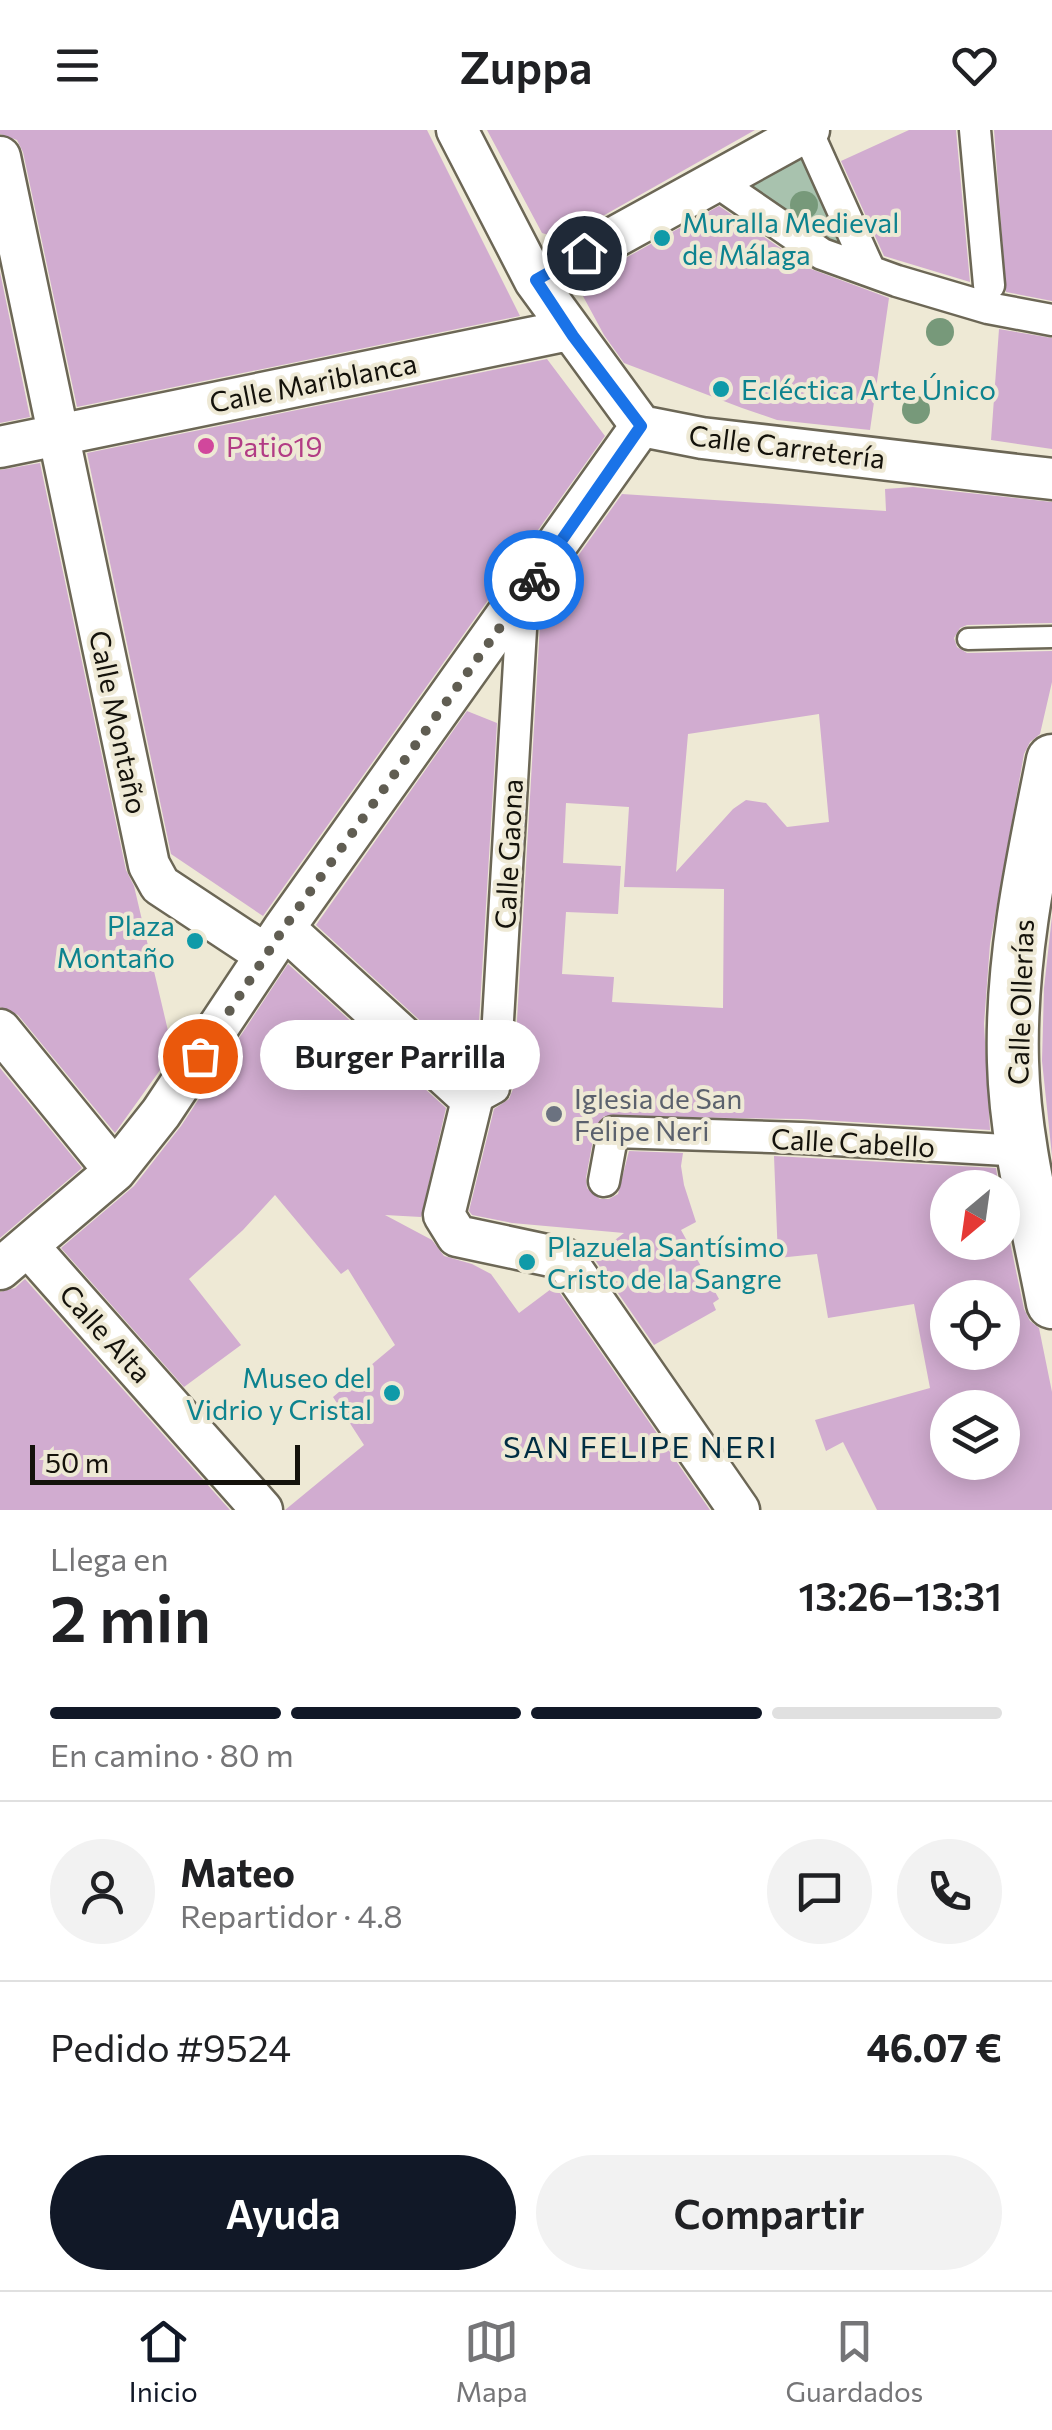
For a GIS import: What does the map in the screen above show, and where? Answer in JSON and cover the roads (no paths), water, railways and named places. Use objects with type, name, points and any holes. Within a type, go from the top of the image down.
[{"type":"street","points":[[14,1258],[115,1170],[160,1114],[275,942],[641,426],[536,280],[457,130]]},
{"type":"street","points":[[975,130],[995,298]]},
{"type":"street","points":[[536,280],[714,180],[760,142],[808,131],[881,275]]},
{"type":"street","name":"Calle Montaño","points":[[2,177],[149,866],[160,885],[275,942],[472,1100]]},
{"type":"street","points":[[714,180],[822,254],[881,275],[995,298],[1052,320]]},
{"type":"street","name":"Calle Mariblanca","points":[[0,446],[569,330]]},
{"type":"street","name":"Calle Carretería","points":[[641,426],[702,438],[1052,479]]},
{"type":"street","name":"Calle Gaona","points":[[472,1100],[494,1088],[523,594]]},
{"type":"street","name":"Calle Ollerías","points":[[1052,760],[1024,899],[1012,1066],[1022,1151],[1052,1303]]},
{"type":"street","points":[[0,1030],[115,1170]]},
{"type":"street","points":[[472,1100],[444,1215],[457,1236],[565,1259],[740,1510]]},
{"type":"street","name":"Calle Cabello","points":[[604,1180],[613,1132],[1022,1151]]},
{"type":"street","name":"Calle Alta","points":[[14,1258],[262,1510]]},
{"type":"lane","points":[[968,639],[1052,637]]},
{"type":"place","name":"Muralla Medieval de Málaga","points":[[662,238]]},
{"type":"place","name":"Ecléctica Arte Único","points":[[721,389]]},
{"type":"place","name":"Patio19","points":[[206,446]]},
{"type":"place","name":"Plaza Montaño","points":[[195,941]]},
{"type":"place","name":"Burger Parrilla","points":[[200,1056]]},
{"type":"place","name":"Iglesia de San Felipe Neri","points":[[554,1114]]},
{"type":"place","name":"Plazuela Santísimo Cristo de la Sangre","points":[[527,1262]]},
{"type":"place","name":"Museo del Vidrio y Cristal","points":[[392,1393]]},
{"type":"district","name":"SAN FELIPE NERI","points":[[641,1445]]}]
